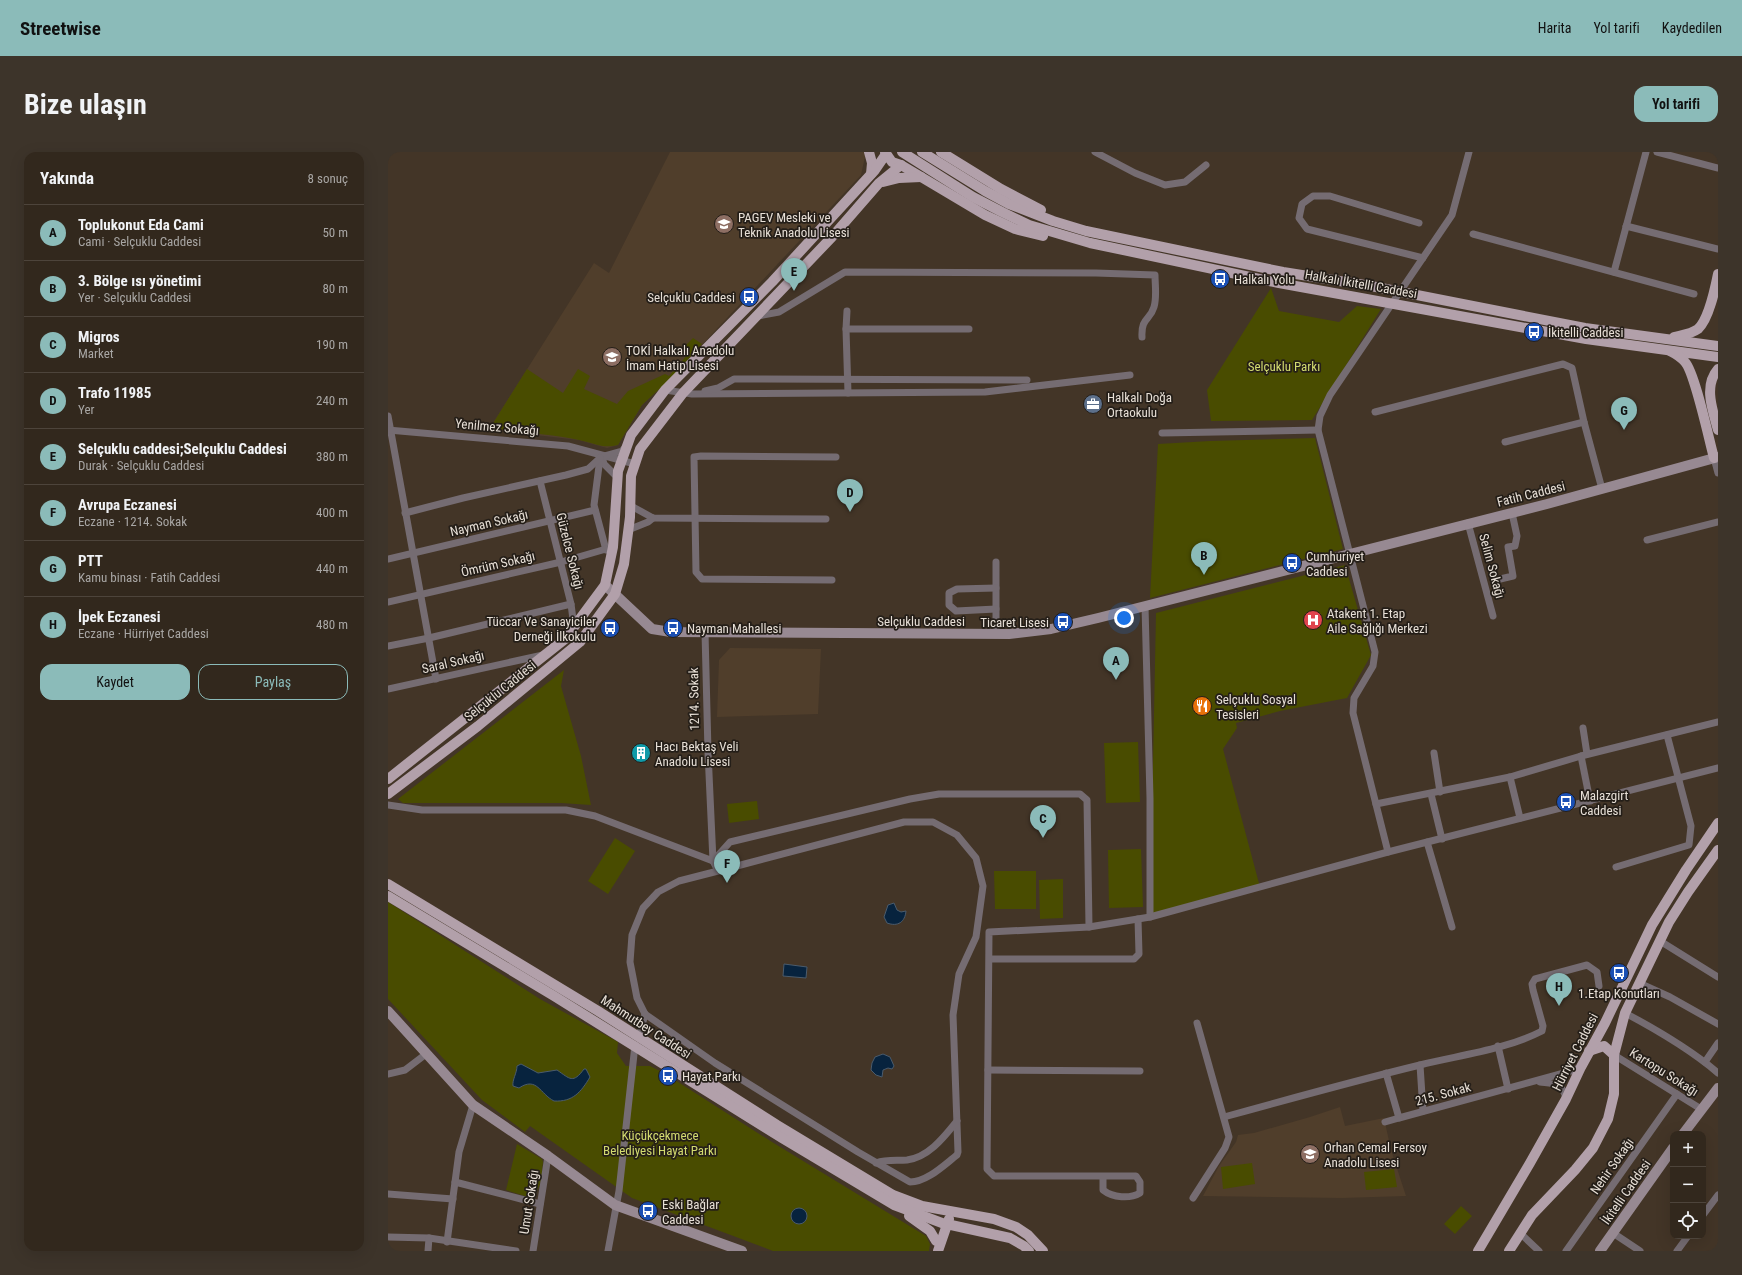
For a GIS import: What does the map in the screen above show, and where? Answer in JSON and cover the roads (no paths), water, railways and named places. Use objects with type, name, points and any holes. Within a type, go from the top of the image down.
[{"type":"main road","points":[[869,152],[872,163],[872,174]]},
{"type":"main road","name":"Halkalı İkitelli Caddesi","points":[[902,152],[973,197],[1005,208],[1086,230],[1283,272],[1452,301],[1666,344],[1718,357]]},
{"type":"main road","name":"Selçuklu Caddesi","points":[[388,794],[478,726],[580,642],[615,594],[624,564],[628,530],[631,476],[640,449],[688,393],[832,237],[879,183],[901,165],[912,162],[921,152]]},
{"type":"main road","name":"Halkalı İkitelli Caddesi","points":[[921,152],[984,191],[1029,225],[1090,243],[1279,283],[1586,339],[1718,346]]},
{"type":"main road","points":[[884,153],[892,162],[901,165],[921,176],[985,215],[1015,229],[1090,243]]},
{"type":"main road","name":"Selçuklu Caddesi","points":[[388,779],[565,639],[605,585],[618,471],[631,435],[665,390],[772,282],[872,174],[884,153]]},
{"type":"main road","points":[[944,153],[1001,189],[1035,208],[1086,230]]},
{"type":"main road","points":[[879,183],[899,178],[921,176]]},
{"type":"main road","points":[[1716,458],[1692,378],[1686,363],[1666,344],[1698,329],[1705,320],[1718,274]]},
{"type":"main road","points":[[1718,369],[1711,381],[1710,397],[1718,430]]},
{"type":"main road","name":"Hürriyet Caddesi","points":[[1478,1251],[1566,1100],[1652,925],[1686,870],[1718,823]]},
{"type":"main road","points":[[1509,1251],[1532,1216],[1575,1170],[1596,1142],[1608,1119],[1614,1094],[1614,1055],[1625,1013],[1660,941],[1688,892],[1718,850]]},
{"type":"main road","name":"Mahmutbey Caddesi","points":[[388,884],[637,1041],[782,1138],[900,1208],[945,1224],[1010,1238],[1024,1246],[1029,1251]]},
{"type":"main road","name":"Mahmutbey Caddesi","points":[[388,896],[637,1041],[894,1195],[922,1206],[994,1219],[1016,1227],[1028,1235],[1043,1251]]},
{"type":"main road","points":[[1589,1052],[1604,1046],[1614,1055]]},
{"type":"main road","points":[[900,1208],[930,1231],[937,1249]]},
{"type":"main road","points":[[937,1249],[949,1211]]},
{"type":"main road","points":[[937,1249],[955,1233],[966,1228]]},
{"type":"street","points":[[1095,152],[1134,172],[1165,185],[1185,182],[1206,165]]},
{"type":"street","points":[[1388,852],[1353,713],[1354,698],[1373,666],[1375,652],[1318,430],[1320,416],[1330,395],[1452,215],[1469,152]]},
{"type":"street","points":[[1614,272],[1646,152]]},
{"type":"street","points":[[1657,152],[1718,168]]},
{"type":"street","points":[[1419,223],[1330,196],[1313,196],[1302,204],[1299,218],[1307,229],[1423,258]]},
{"type":"street","points":[[1626,226],[1718,248]]},
{"type":"street","points":[[1473,234],[1694,294]]},
{"type":"street","points":[[758,316],[779,312],[845,272],[1096,273],[1155,275],[1155,305],[1152,312],[1141,327],[1142,337]]},
{"type":"street","points":[[847,310],[846,329],[848,393]]},
{"type":"street","points":[[846,329],[969,329]]},
{"type":"street","points":[[1375,412],[1563,364],[1572,368],[1584,422],[1602,489]]},
{"type":"street","points":[[665,390],[688,393],[985,392],[1130,375]]},
{"type":"street","points":[[688,393],[718,388],[734,380],[1027,380]]},
{"type":"street","points":[[388,416],[413,553],[419,595],[429,638],[436,679]]},
{"type":"street","points":[[1505,442],[1584,422]]},
{"type":"street","name":"Yenilmez Sokağı","points":[[390,430],[560,445],[601,457],[635,464]]},
{"type":"street","points":[[1162,432],[1318,430]]},
{"type":"street","points":[[405,513],[588,469],[601,457],[622,451],[628,444]]},
{"type":"street","points":[[601,457],[604,464],[618,478]]},
{"type":"street","points":[[601,457],[594,494],[595,510],[610,548]]},
{"type":"street","points":[[832,580],[702,579],[696,572],[694,457],[836,457]]},
{"type":"street","points":[[1716,458],[1718,473]]},
{"type":"street","name":"Fatih Caddesi","points":[[1350,554],[1716,458]]},
{"type":"street","name":"Güzelce Sokağı","points":[[540,481],[549,522],[561,562],[571,604],[574,627]]},
{"type":"street","points":[[630,503],[653,518]]},
{"type":"street","name":"Nayman Sokağı","points":[[388,559],[595,510]]},
{"type":"street","points":[[1496,580],[1513,576],[1508,547],[1515,546],[1517,536],[1512,512]]},
{"type":"street","points":[[628,530],[653,518],[826,519]]},
{"type":"street","points":[[1647,540],[1718,522]]},
{"type":"street","name":"Selim Sokağı","points":[[1468,523],[1493,616]]},
{"type":"street","name":"Ömrüm Sokağı","points":[[388,602],[561,562],[610,548]]},
{"type":"street","name":"Selçuklu Caddesi","points":[[605,585],[652,629],[671,632],[1009,634],[1051,629],[1350,554]]},
{"type":"street","points":[[996,562],[996,634]]},
{"type":"street","points":[[996,588],[957,589],[949,593],[949,605],[956,611],[996,609]]},
{"type":"street","points":[[388,646],[429,638],[571,604]]},
{"type":"street","points":[[1145,606],[1150,798],[1150,917]]},
{"type":"street","name":"1214. Sokak","points":[[705,632],[713,861]]},
{"type":"street","name":"Saral Sokağı","points":[[388,689],[547,654]]},
{"type":"street","points":[[1376,804],[1510,777],[1584,755],[1718,722]]},
{"type":"street","points":[[1583,728],[1584,755],[1590,801]]},
{"type":"street","points":[[1616,867],[1688,845],[1691,826],[1667,735]]},
{"type":"street","points":[[1434,753],[1440,792]]},
{"type":"street","points":[[1103,1176],[1104,1190],[1110,1196],[1134,1197],[1140,1193],[1140,1182],[1136,1176],[1103,1176],[994,1176],[987,1169],[990,959],[989,932],[1089,927],[1150,917],[1388,852],[1718,768]]},
{"type":"street","points":[[1510,777],[1520,818]]},
{"type":"street","points":[[713,861],[730,842],[858,810],[910,799],[939,794],[1080,794],[1087,800],[1089,927]]},
{"type":"street","points":[[1431,794],[1442,839]]},
{"type":"street","points":[[388,805],[422,810],[566,810],[594,816],[713,861],[718,871]]},
{"type":"street","points":[[904,822],[933,822],[957,835],[976,858],[983,886],[976,937],[959,974],[954,1015],[959,1145],[957,1156],[918,1182],[910,1182],[876,1163],[716,1063],[645,1014],[637,998],[630,962],[632,935],[644,908],[658,892],[679,881],[904,822]]},
{"type":"street","points":[[1427,842],[1452,927]]},
{"type":"street","points":[[990,959],[1134,959],[1140,954],[1138,919]]},
{"type":"street","points":[[1660,941],[1717,974]]},
{"type":"street","points":[[1224,1116],[1386,1073],[1512,1043],[1542,1031],[1543,1021],[1532,984],[1535,979],[1587,965],[1597,972],[1599,986]]},
{"type":"street","points":[[1639,983],[1670,997],[1718,1024]]},
{"type":"street","points":[[388,1011],[473,1105],[548,1156],[615,1205],[742,1251]]},
{"type":"street","points":[[1625,1013],[1705,1062],[1718,1073]]},
{"type":"street","points":[[608,1251],[615,1205],[619,1191],[637,1041],[645,1014]]},
{"type":"street","points":[[1193,1198],[1227,1143],[1229,1137],[1197,1023]]},
{"type":"street","points":[[1705,1062],[1718,1043]]},
{"type":"street","points":[[1498,1046],[1508,1089]]},
{"type":"street","points":[[388,1074],[404,1070],[426,1054]]},
{"type":"street","name":"Kartopu Sokağı","points":[[1614,1055],[1701,1109]]},
{"type":"street","points":[[1420,1065],[1423,1111]]},
{"type":"street","name":"215. Sokak","points":[[1385,1122],[1538,1082],[1581,1067]]},
{"type":"street","points":[[988,1070],[1140,1071]]},
{"type":"street","points":[[1386,1073],[1399,1118]]},
{"type":"street","points":[[1538,1082],[1554,1083],[1564,1090],[1566,1100]]},
{"type":"street","points":[[1685,1131],[1718,1088]]},
{"type":"street","name":"Nehir Sokağı","points":[[1566,1251],[1677,1094]]},
{"type":"street","points":[[447,1242],[459,1152],[473,1105]]},
{"type":"street","points":[[876,1163],[883,1161],[907,1160],[923,1154],[944,1137],[957,1121]]},
{"type":"street","name":"İkitelli Caddesi","points":[[1600,1251],[1670,1152]]},
{"type":"street","name":"Umut Sokağı","points":[[534,1251],[548,1156]]},
{"type":"street","points":[[455,1182],[540,1204]]},
{"type":"street","points":[[388,1194],[453,1199]]},
{"type":"street","points":[[1706,1211],[1718,1195]]},
{"type":"street","points":[[1613,1233],[1640,1251]]},
{"type":"street","points":[[1521,1234],[1539,1251]]},
{"type":"street","points":[[388,1237],[429,1238],[469,1248],[516,1251]]},
{"type":"street","points":[[428,1251],[429,1238]]},
{"type":"street","points":[[1677,1251],[1686,1239]]},
{"type":"water","points":[[894,903],[897,910],[901,912],[906,911],[904,918],[898,924],[887,923],[884,917],[888,905]]},
{"type":"water","points":[[784,964],[807,967],[806,978],[783,976]]},
{"type":"water","points":[[883,1054],[890,1057],[894,1066],[892,1069],[888,1068],[883,1070],[882,1077],[876,1075],[871,1070],[875,1057]]},
{"type":"water","points":[[521,1064],[538,1073],[557,1070],[568,1078],[577,1077],[584,1069],[586,1069],[590,1077],[576,1095],[566,1100],[554,1101],[534,1085],[525,1085],[519,1088],[513,1086],[517,1066]]},
{"type":"water","points":[[799,1208],[806,1213],[807,1216],[802,1223],[799,1224],[792,1219],[791,1216],[796,1209]]},
{"type":"place","name":"PAGEV Mesleki ve Teknik Anadolu Lisesi","points":[[724,224]]},
{"type":"place","name":"Halkalı Yolu","points":[[1220,279]]},
{"type":"place","name":"Selçuklu caddesi;Selçuklu Caddesi","points":[[794,291]]},
{"type":"place","name":"Selçuklu Caddesi","points":[[749,297]]},
{"type":"place","name":"İkitelli Caddesi","points":[[1534,332]]},
{"type":"place","name":"TOKİ Halkalı Anadolu İmam Hatip Lisesi","points":[[612,357]]},
{"type":"place","name":"Halkalı Doğa Ortaokulu","points":[[1093,404]]},
{"type":"place","name":"PTT","points":[[1624,430]]},
{"type":"place","name":"Trafo 11985","points":[[850,512]]},
{"type":"place","name":"Cumhuriyet Caddesi","points":[[1292,563]]},
{"type":"place","name":"3. Bölge ısı yönetimi","points":[[1204,575]]},
{"type":"place","name":"Atakent 1. Etap Aile Sağlığı Merkezi","points":[[1313,620]]},
{"type":"place","name":"Ticaret Lisesi","points":[[1063,622]]},
{"type":"place","name":"Tüccar Ve Sanayiciler Derneği İlkokulu","points":[[610,628]]},
{"type":"place","name":"Nayman Mahallesi","points":[[673,628]]},
{"type":"place","name":"Toplukonut Eda Cami","points":[[1116,680]]},
{"type":"place","name":"Selçuklu Sosyal Tesisleri","points":[[1202,706]]},
{"type":"place","name":"Hacı Bektaş Veli Anadolu Lisesi","points":[[641,753]]},
{"type":"place","name":"Malazgirt Caddesi","points":[[1566,802]]},
{"type":"place","name":"Migros","points":[[1043,838]]},
{"type":"place","name":"Avrupa Eczanesi","points":[[727,883]]},
{"type":"place","name":"1.Etap Konutları","points":[[1619,973]]},
{"type":"place","name":"İpek Eczanesi","points":[[1559,1006]]},
{"type":"place","name":"Hayat Parkı","points":[[668,1076]]},
{"type":"place","name":"Orhan Cemal Fersoy Anadolu Lisesi","points":[[1310,1154]]},
{"type":"place","name":"Eski Bağlar Caddesi","points":[[648,1211]]},
{"type":"park label","name":"Selçuklu Parkı","points":[[1284,366]]},
{"type":"park label","name":"Küçükçekmece Belediyesi Hayat Parkı","points":[[660,1142]]}]
